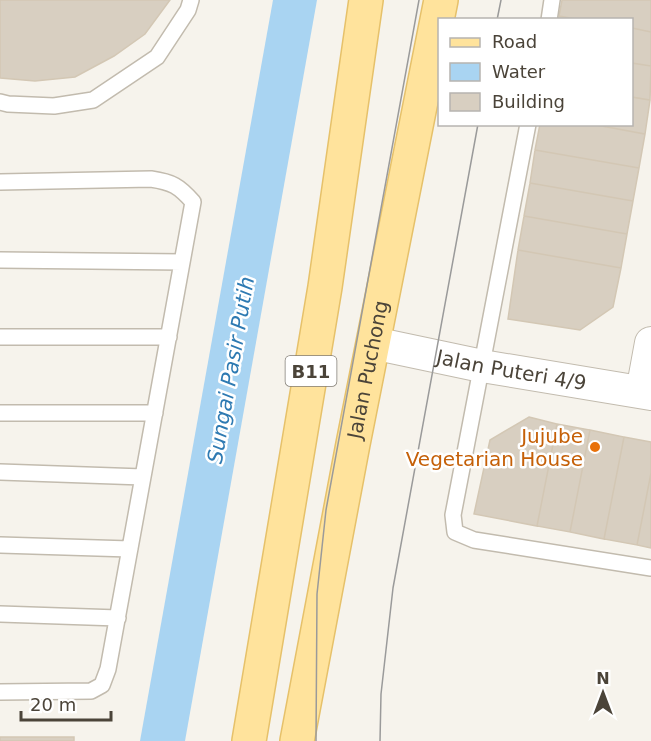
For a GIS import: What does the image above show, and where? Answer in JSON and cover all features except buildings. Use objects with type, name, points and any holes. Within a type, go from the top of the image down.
[{"type":"main road","name":"B11","points":[[249,741],[325,287],[366,0]]},
{"type":"main road","name":"Jalan Puchong","points":[[297,741],[441,0]]},
{"type":"street","name":"Jalan Puteri 4/9","points":[[373,343],[482,366],[647,393]]},
{"type":"street","points":[[647,393],[651,343]]},
{"type":"lane","points":[[0,102],[54,106],[93,100],[157,57],[188,10],[191,0]]},
{"type":"lane","points":[[549,18],[552,0]]},
{"type":"lane","points":[[528,126],[453,515],[455,532],[474,540],[651,568]]},
{"type":"lane","points":[[0,182],[151,179],[168,182],[181,189],[193,202],[118,618],[108,669],[102,685],[91,691],[0,692]]},
{"type":"lane","points":[[0,260],[183,262]]},
{"type":"lane","points":[[0,337],[169,337]]},
{"type":"lane","points":[[0,413],[155,413]]},
{"type":"lane","points":[[0,472],[143,477]]},
{"type":"lane","points":[[0,545],[130,549]]},
{"type":"lane","points":[[0,614],[118,618]]},
{"type":"water","name":"Sungai Pasir Putih","points":[[273,0],[317,0],[185,741],[140,741]]},
{"type":"tram line","points":[[316,741],[317,594],[326,510],[419,0]]},
{"type":"tram line","points":[[497,18],[501,0]]},
{"type":"tram line","points":[[380,741],[381,694],[393,588],[478,126]]},
{"type":"place","name":"Jujube Vegetarian House","points":[[595,447]]}]
